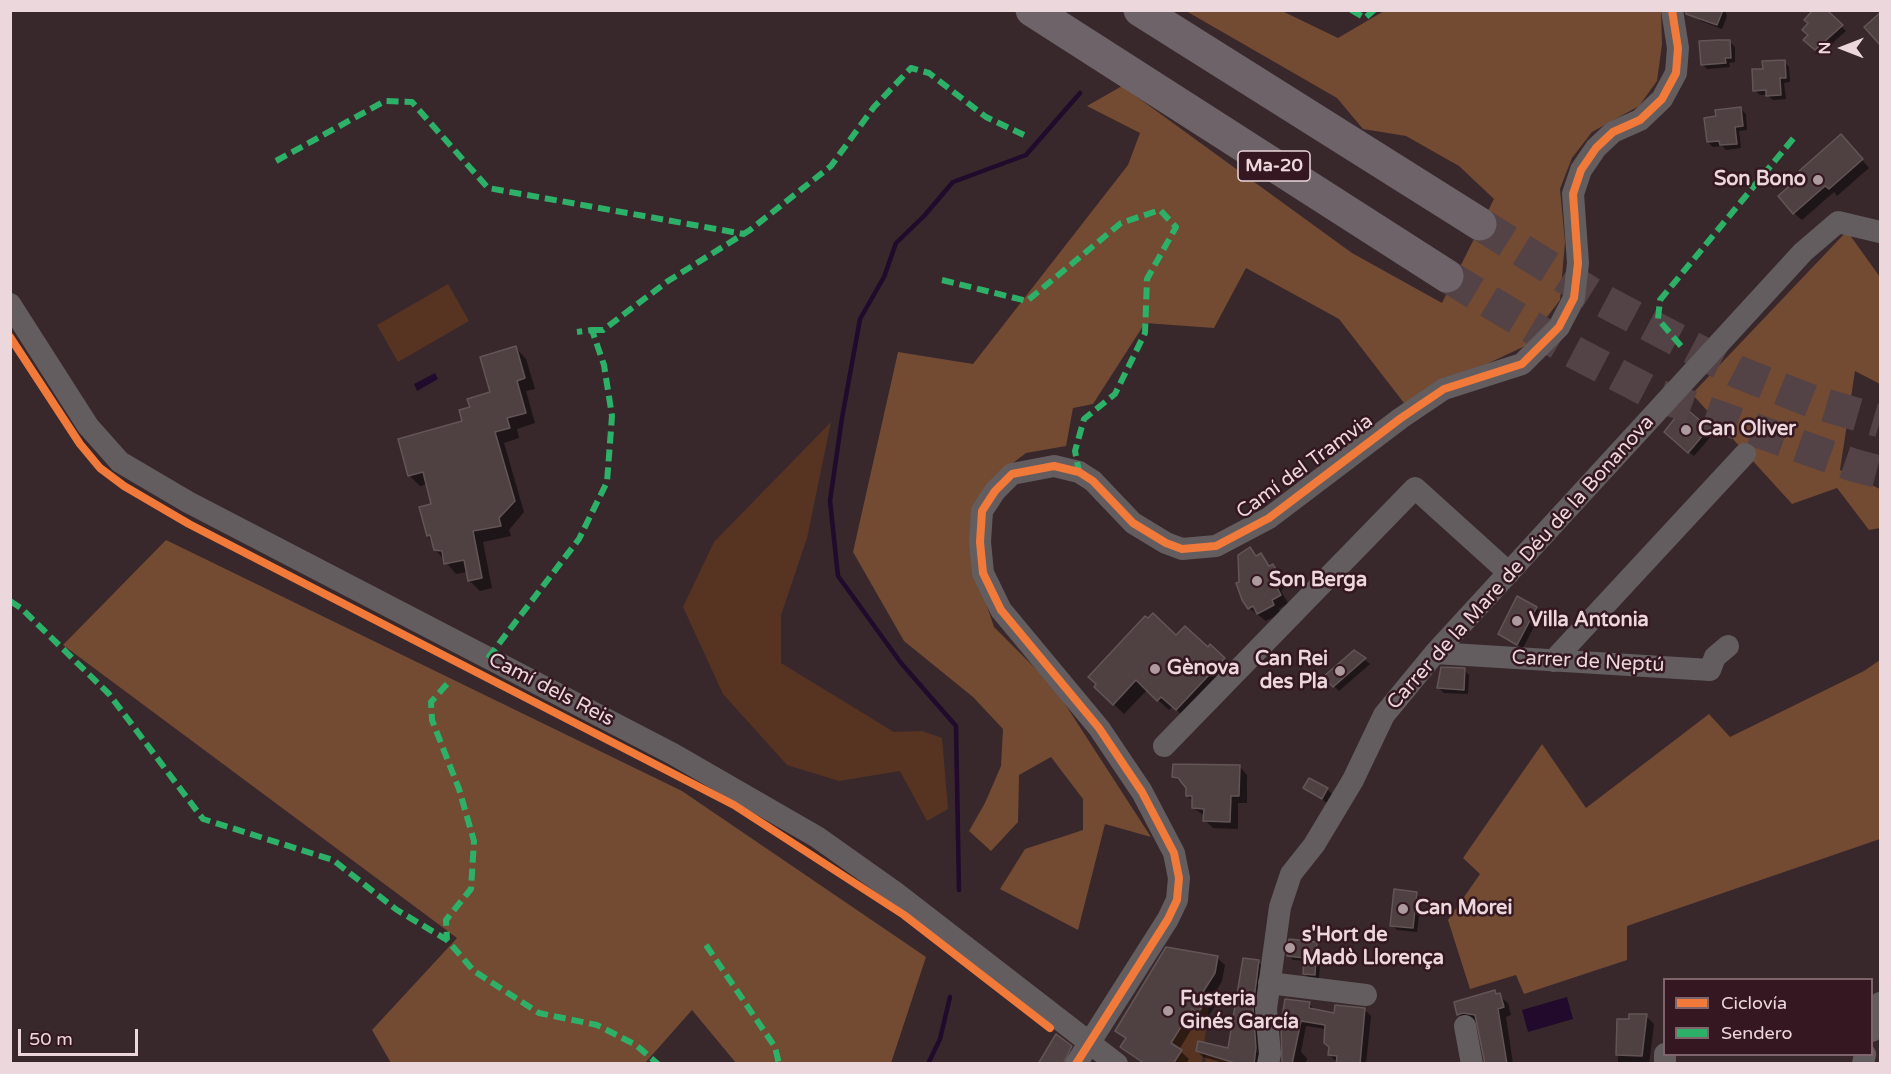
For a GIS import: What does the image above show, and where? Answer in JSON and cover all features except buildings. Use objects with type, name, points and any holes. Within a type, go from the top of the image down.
[{"type":"highway","name":"Ma-20","points":[[1032,10],[1447,276]]},
{"type":"highway","name":"Ma-20","points":[[1140,10],[1480,224]]},
{"type":"street","name":"Camí del Tramvia","points":[[1077,1062],[1172,909],[1179,878],[1174,853],[1142,792],[1099,728],[1001,610],[983,573],[980,542],[982,511],[995,491],[1012,474],[1054,466],[1073,470],[1093,481],[1133,523],[1166,543],[1182,549],[1216,546],[1269,518],[1401,418],[1444,389],[1522,364],[1558,327],[1575,298],[1578,263],[1573,194],[1581,170],[1596,148],[1613,132],[1640,120],[1662,99],[1676,73],[1678,48],[1672,10]]},
{"type":"street","name":"Carrer de la Mare de Déu de la Bonanova","points":[[1268,1064],[1270,1054],[1266,1009],[1280,907],[1291,874],[1314,845],[1353,780],[1384,715],[1435,653],[1803,252],[1838,222],[1881,232]]},
{"type":"street","name":"Camí dels Reis","points":[[10,304],[88,426],[120,462],[188,502],[673,753],[817,837],[896,893],[1117,1064]]},
{"type":"street","points":[[1553,661],[1745,454]]},
{"type":"street","points":[[1164,746],[1415,488],[1509,573]]},
{"type":"street","name":"Carrer de Neptú","points":[[1435,653],[1710,670],[1715,657],[1728,646]]},
{"type":"street","points":[[1269,983],[1366,995]]},
{"type":"street","points":[[1873,1028],[1881,1003]]},
{"type":"street","points":[[1465,1026],[1472,1064]]},
{"type":"shaded area","points":[[1186,11],[1282,11],[1338,38],[1384,11],[1661,11],[1662,44],[1657,81],[1639,106],[1592,132],[1572,158],[1560,189],[1565,242],[1560,300],[1525,346],[1404,403],[1339,319],[1246,268],[1214,328],[1145,323],[1093,404],[1073,408],[1066,446],[1026,453],[992,479],[978,579],[994,627],[1054,687],[1151,837],[1105,824],[1078,930],[1000,889],[1025,849],[1083,830],[1083,799],[1051,757],[1019,775],[1018,822],[991,851],[969,831],[985,803],[1001,766],[1003,729],[973,697],[904,641],[853,552],[898,352],[973,364],[1128,165],[1140,133],[1087,106],[1122,86],[1352,253],[1442,303],[1494,199],[1459,166],[1406,136],[1363,129],[1337,98]]},
{"type":"shaded area","points":[[1847,231],[1880,277],[1880,384],[1855,371],[1840,470],[1880,489],[1880,528],[1869,530],[1837,488],[1792,504],[1692,394]]},
{"type":"shaded area","points":[[448,284],[469,321],[398,362],[377,325]]},
{"type":"shaded area","points":[[435,373],[438,379],[417,391],[414,384]]},
{"type":"shaded area","points":[[831,422],[807,538],[781,615],[781,663],[894,732],[922,731],[942,738],[948,809],[927,821],[900,771],[839,781],[787,765],[723,694],[683,607],[714,542]]},
{"type":"shaded area","points":[[166,540],[682,791],[926,957],[891,1063],[736,1063],[692,1010],[645,1063],[391,1063],[372,1030],[457,938],[63,645]]},
{"type":"shaded area","points":[[1880,660],[1880,839],[1627,926],[1627,960],[1524,994],[1516,975],[1470,989],[1448,920],[1480,874],[1463,858],[1542,744],[1586,808],[1709,714],[1730,737],[1864,671]]},
{"type":"shaded area","points":[[1210,994],[1202,1063],[1173,1063],[1182,1050],[1171,1044],[1192,1009],[1199,1012]]},
{"type":"shaded area","points":[[1567,997],[1573,1019],[1528,1032],[1522,1010]]},
{"type":"shaded area","points":[[1206,1054],[1234,1062],[1205,1064]]},
{"type":"waterway","points":[[959,890],[956,726],[901,663],[838,576],[830,501],[842,418],[860,319],[884,277],[896,243],[924,216],[953,182],[1026,155],[1080,93]]},
{"type":"waterway","points":[[928,1064],[940,1039],[950,997]]},
{"type":"tunnel","points":[[1480,224],[1600,299],[1738,372],[1811,401],[1880,421]]},
{"type":"tunnel","points":[[1447,276],[1568,349],[1654,394],[1853,465],[1880,472]]},
{"type":"marked path","points":[[1351,10],[1365,18],[1374,10]]},
{"type":"marked path","points":[[592,330],[603,330],[668,281],[750,230],[831,166],[874,107],[911,68],[929,73],[986,117],[1024,135]]},
{"type":"marked path","points":[[276,161],[385,101],[412,102],[488,188],[744,234]]},
{"type":"marked path","points":[[1681,346],[1658,319],[1660,300],[1797,134]]},
{"type":"marked path","points":[[942,280],[1027,301],[1121,223],[1160,210],[1176,227],[1147,279],[1145,333],[1115,394],[1084,419],[1075,451],[1079,472]]},
{"type":"marked path","points":[[488,658],[579,539],[607,482],[612,416],[604,365],[592,330],[577,332]]},
{"type":"marked path","points":[[10,601],[21,608],[109,694],[203,819],[333,860],[397,910],[447,940],[474,971],[539,1013],[597,1025],[636,1045],[658,1064]]},
{"type":"marked path","points":[[447,684],[431,702],[432,720],[459,789],[474,841],[471,889],[446,920],[447,940]]},
{"type":"marked path","points":[[706,945],[775,1047],[779,1064]]},
{"type":"cycle path","points":[[1076,1064],[1168,919],[1177,900],[1179,878],[1174,853],[1142,792],[1099,728],[1001,610],[983,573],[980,542],[982,511],[995,491],[1012,474],[1054,466],[1079,472],[1093,481],[1133,523],[1166,543],[1182,549],[1216,546],[1269,518],[1401,418],[1444,389],[1522,364],[1559,327],[1574,298],[1578,263],[1573,194],[1581,170],[1596,148],[1613,132],[1640,120],[1662,99],[1676,73],[1678,48],[1672,10]]},
{"type":"cycle path","points":[[10,337],[80,444],[100,468],[124,486],[189,524],[734,805],[904,915],[1050,1028]]},
{"type":"place","name":"Son Bono","points":[[1818,180]]},
{"type":"place","name":"Can Oliver","points":[[1686,430]]},
{"type":"place","name":"Son Berga","points":[[1257,581]]},
{"type":"place","name":"Villa Antonia","points":[[1517,621]]},
{"type":"place","name":"Gènova","points":[[1155,669]]},
{"type":"place","name":"Can Rei des Pla","points":[[1340,671]]},
{"type":"place","name":"Can Morei","points":[[1403,909]]},
{"type":"place","name":"s'Hort de Madò Llorença","points":[[1290,948]]},
{"type":"place","name":"Fusteria Ginés García","points":[[1168,1011]]}]
